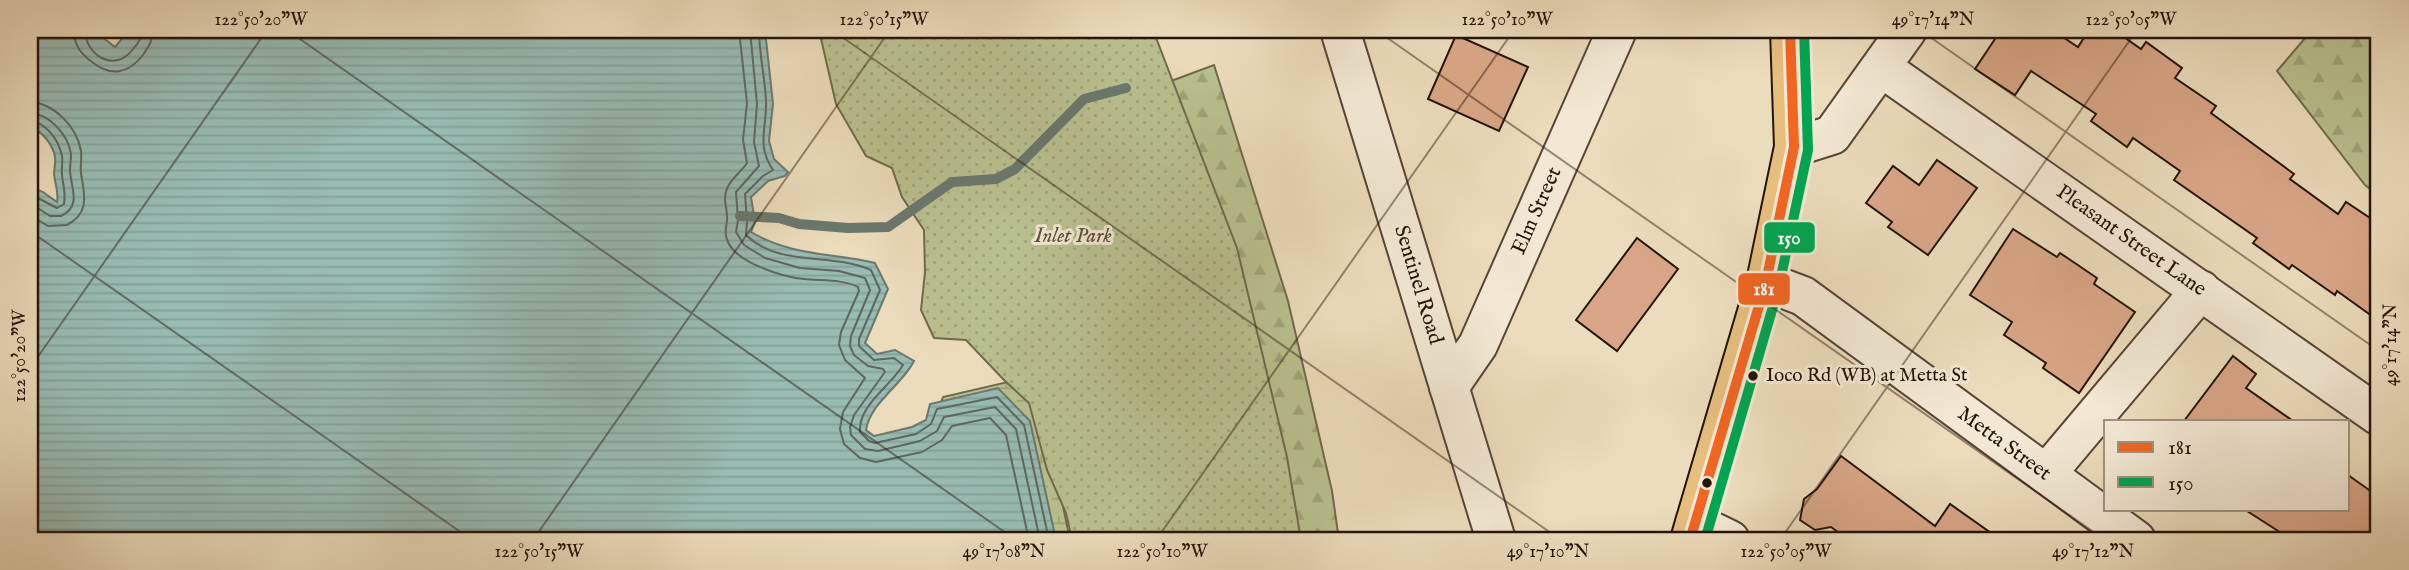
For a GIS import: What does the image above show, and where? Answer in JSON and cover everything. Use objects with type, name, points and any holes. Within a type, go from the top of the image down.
[{"type":"main road","points":[[1693,532],[1766,282],[1794,147],[1790,30]]},
{"type":"street","name":"Sentinel Road","points":[[1340,30],[1496,540]]},
{"type":"street","name":"Elm Street","points":[[1449,387],[1478,345],[1617,30]]},
{"type":"street","points":[[1794,147],[1832,135],[1907,30]]},
{"type":"street","name":"Pleasant Street Lane","points":[[1882,68],[2379,416]]},
{"type":"street","name":"Metta Street","points":[[1766,282],[1803,296],[2136,540]]},
{"type":"street","points":[[2046,474],[2201,290]]},
{"type":"street","points":[[1693,532],[1730,540]]},
{"type":"green space","name":"Inlet Park","points":[[819,30],[1153,30],[1237,248],[1287,457],[1301,540],[1072,540],[1066,513],[1047,470],[1029,403],[966,340],[934,338],[921,310],[925,272],[924,230],[902,197],[892,168],[866,156],[836,104]]},
{"type":"green space","points":[[2312,30],[2379,30],[2379,196],[2365,185],[2277,71]]},
{"type":"green space","points":[[1214,65],[1288,301],[1332,491],[1339,540],[1265,540],[1171,81]]},
{"type":"green space","points":[[1012,381],[1044,414],[1070,540],[1017,540],[941,403],[943,397]]},
{"type":"water","points":[[30,30],[101,30],[101,36],[115,47],[129,30],[765,30],[773,104],[769,141],[774,159],[788,172],[785,176],[768,181],[751,197],[755,222],[751,232],[796,250],[875,263],[888,289],[865,343],[877,354],[895,350],[914,361],[874,411],[866,430],[874,436],[912,427],[926,420],[930,404],[998,388],[1030,421],[1056,540],[30,540],[30,186],[57,202],[58,195],[52,148],[43,135],[30,128]]},
{"type":"building","points":[[2001,30],[2052,30],[2078,47],[2089,30],[2114,30],[2141,49],[2146,42],[2182,68],[2175,78],[2216,106],[2211,113],[2294,174],[2290,179],[2338,214],[2346,202],[2379,224],[2379,321],[2337,291],[2335,295],[2292,265],[2289,269],[2253,243],[2257,238],[2174,180],[2180,171],[2133,138],[2127,147],[2091,121],[2096,114],[2031,71],[2015,95],[1975,69]]},
{"type":"building","points":[[1456,35],[1528,67],[1499,131],[1428,99]]},
{"type":"building","points":[[1937,160],[1977,188],[1928,255],[1888,227],[1892,222],[1866,203],[1893,166],[1919,185]]},
{"type":"building","points":[[2013,229],[2057,257],[2060,253],[2097,278],[2094,284],[2135,312],[2079,393],[2043,368],[2046,363],[2004,335],[2012,322],[1970,295]]},
{"type":"building","points":[[1637,238],[1678,269],[1617,351],[1576,320]]},
{"type":"building","points":[[2233,356],[2256,374],[2246,388],[2292,420],[2185,420]]},
{"type":"building","points":[[1841,456],[1935,526],[1950,504],[2001,540],[1849,540],[1831,527],[1815,530],[1800,520],[1804,499],[1817,489]]},
{"type":"building","points":[[2350,476],[2379,497],[2379,540],[2292,540],[2246,510],[2350,510]]},
{"type":"waterway","points":[[740,216],[779,218],[799,224],[848,228],[888,227],[952,182],[996,179],[1015,169],[1084,99],[1126,88]]},
{"type":"transit line","name":"181","points":[[1690,540],[1766,282],[1794,147],[1790,30]]},
{"type":"transit line","name":"150","points":[[1705,540],[1779,286],[1808,150],[1804,30]]},
{"type":"place","name":"Ioco Rd (WB) at Metta St","points":[[1753,376]]}]
